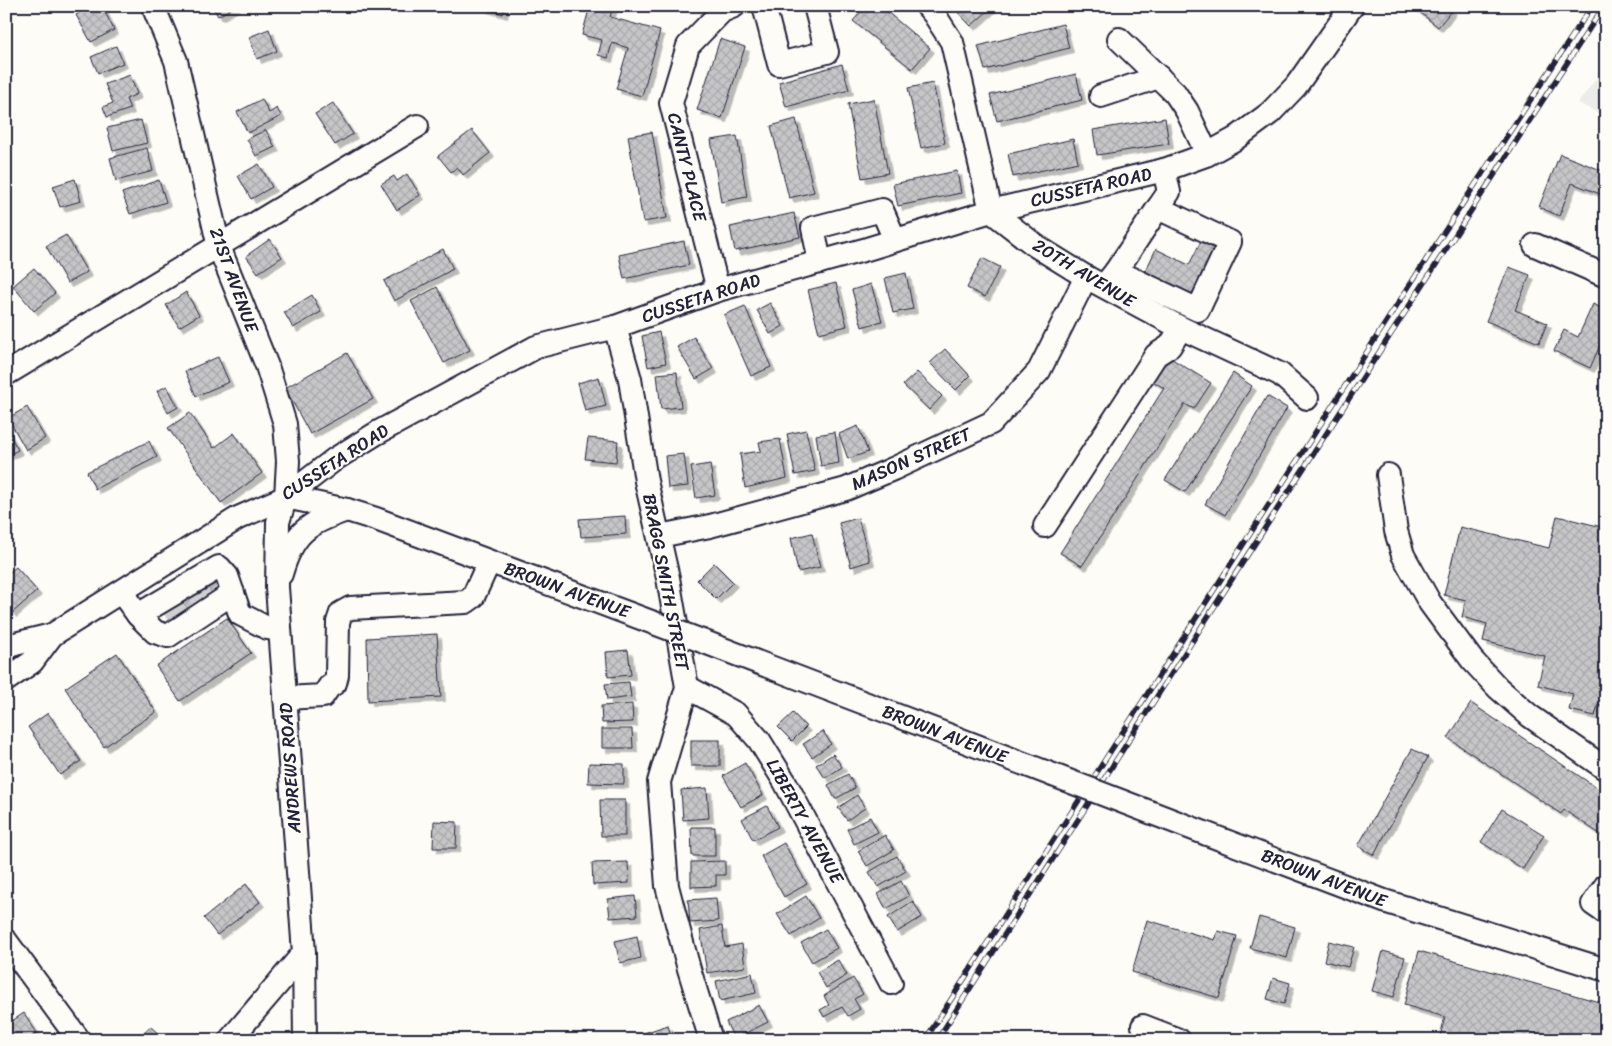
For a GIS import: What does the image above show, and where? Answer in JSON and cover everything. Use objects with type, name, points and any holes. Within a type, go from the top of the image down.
[{"type":"street","name":"21ST AVENUE","points":[[153,6],[176,62],[219,247],[267,366],[284,424],[288,461],[286,497]]},
{"type":"street","name":"CANTY PLACE","points":[[718,290],[671,103],[688,46],[722,11],[734,6]]},
{"type":"street","points":[[764,6],[779,64],[827,52],[815,6]]},
{"type":"street","points":[[927,6],[952,42],[991,211]]},
{"type":"street","name":"CUSSETA ROAD","points":[[6,649],[15,644],[52,635],[238,518],[286,497],[335,459],[377,432],[536,347],[615,327],[718,290],[991,211],[1164,170],[1207,154],[1235,139],[1270,113],[1296,86],[1349,7]]},
{"type":"street","points":[[1120,39],[1175,93],[1187,111],[1207,154]]},
{"type":"street","points":[[1101,96],[1159,77]]},
{"type":"street","points":[[6,374],[417,126]]},
{"type":"street","name":"MASON STREET","points":[[659,536],[710,526],[846,489],[893,470],[991,423],[1039,371],[1102,278],[1169,192],[1164,170]]},
{"type":"street","points":[[1102,278],[1198,310],[1230,242],[1158,208]]},
{"type":"street","points":[[820,262],[813,228],[882,210],[895,240]]},
{"type":"street","name":"20TH AVENUE","points":[[991,211],[1036,246],[1102,278],[1180,328],[1280,374],[1307,398]]},
{"type":"street","points":[[1535,245],[1606,276]]},
{"type":"street","name":"BRAGG SMITH STREET","points":[[615,327],[630,379],[646,481],[659,536],[687,687],[659,782],[667,886],[688,969],[711,1040]]},
{"type":"street","points":[[1045,526],[1156,355],[1170,346],[1180,328]]},
{"type":"street","points":[[1388,475],[1396,531],[1403,555],[1430,603],[1472,660],[1498,688],[1530,716],[1606,769]]},
{"type":"street","name":"BROWN AVENUE","points":[[286,497],[347,510],[489,562],[702,641],[1384,901],[1606,970]]},
{"type":"street","name":"ANDREWS ROAD","points":[[286,497],[278,522],[277,587],[304,952],[305,1040]]},
{"type":"street","points":[[277,587],[291,549],[309,525],[347,510]]},
{"type":"street","points":[[173,559],[200,597]]},
{"type":"street","points":[[285,690],[322,682],[329,687],[335,683],[337,675],[338,622],[341,613],[350,608],[466,602],[474,597],[489,562]]},
{"type":"street","points":[[121,592],[138,616],[155,632],[168,636],[176,612],[200,597],[219,566],[227,576],[240,614],[267,628],[280,630]]},
{"type":"street","points":[[138,616],[176,612],[200,597],[233,593]]},
{"type":"street","name":"CUSSETA ROAD","points":[[6,680],[32,662],[52,635]]},
{"type":"street","name":"LIBERTY AVENUE","points":[[687,687],[736,714],[759,740],[786,782],[892,983]]},
{"type":"street","points":[[1606,885],[1593,904],[1606,913]]},
{"type":"street","points":[[6,941],[79,1040]]},
{"type":"street","points":[[230,1040],[304,952]]},
{"type":"street","points":[[1142,1026],[1179,1040]]},
{"type":"shaded area","points":[[1606,65],[1606,117],[1578,103]]},
{"type":"building","points":[[92,6],[102,6],[114,30],[91,42],[76,15]]},
{"type":"building","points":[[212,6],[236,6],[218,16]]},
{"type":"building","points":[[484,6],[505,6],[503,14],[483,8]]},
{"type":"building","points":[[590,6],[613,6],[610,17],[660,31],[642,96],[616,89],[628,48],[612,43],[608,58],[598,55],[602,40],[582,35]]},
{"type":"building","points":[[866,6],[880,6],[930,48],[912,69],[853,21]]},
{"type":"building","points":[[952,6],[989,6],[991,8],[971,26]]},
{"type":"building","points":[[1412,6],[1446,6],[1452,10],[1438,27]]},
{"type":"building","points":[[1063,24],[1069,48],[985,70],[978,46]]},
{"type":"building","points":[[269,29],[277,51],[257,59],[249,37]]},
{"type":"building","points":[[720,39],[745,47],[722,118],[697,110]]},
{"type":"building","points":[[116,46],[123,63],[98,73],[91,57]]},
{"type":"building","points":[[842,64],[849,90],[786,107],[779,82]]},
{"type":"building","points":[[1076,74],[1082,100],[997,121],[990,95]]},
{"type":"building","points":[[130,75],[137,94],[126,99],[130,109],[107,117],[103,107],[113,103],[105,84]]},
{"type":"building","points":[[933,83],[945,143],[921,148],[908,88]]},
{"type":"building","points":[[262,99],[269,113],[277,108],[281,116],[248,133],[237,112]]},
{"type":"building","points":[[874,99],[888,173],[862,178],[848,104]]},
{"type":"building","points":[[333,103],[353,134],[335,145],[315,114]]},
{"type":"building","points":[[1165,118],[1169,144],[1097,155],[1093,130]]},
{"type":"building","points":[[796,119],[814,192],[789,198],[771,126]]},
{"type":"building","points":[[141,120],[147,143],[113,151],[107,128]]},
{"type":"building","points":[[266,130],[275,147],[256,156],[247,139]]},
{"type":"building","points":[[472,130],[490,153],[463,175],[457,167],[451,172],[438,156]]},
{"type":"building","points":[[652,132],[667,218],[643,222],[628,136]]},
{"type":"building","points":[[737,136],[747,197],[721,202],[711,140]]},
{"type":"building","points":[[1073,139],[1078,162],[1013,177],[1008,154]]},
{"type":"building","points":[[147,148],[153,171],[116,181],[110,158]]},
{"type":"building","points":[[1560,154],[1606,172],[1605,196],[1572,183],[1559,216],[1539,207]]},
{"type":"building","points":[[259,164],[272,187],[251,199],[238,176]]},
{"type":"building","points":[[957,171],[961,193],[898,206],[893,184]]},
{"type":"building","points":[[407,174],[420,195],[397,210],[381,184],[394,176],[397,181]]},
{"type":"building","points":[[75,179],[81,201],[60,207],[53,186]]},
{"type":"building","points":[[159,180],[166,202],[130,214],[122,193]]},
{"type":"building","points":[[794,213],[800,237],[735,251],[730,227]]},
{"type":"building","points":[[1205,233],[1221,241],[1193,298],[1144,274],[1156,249],[1189,265]]},
{"type":"building","points":[[66,235],[87,272],[67,283],[46,246]]},
{"type":"building","points":[[270,239],[282,257],[258,273],[246,256]]},
{"type":"building","points":[[684,241],[689,265],[624,279],[619,255]]},
{"type":"building","points":[[443,249],[453,269],[394,301],[384,281]]},
{"type":"building","points":[[982,258],[1000,267],[985,297],[967,288]]},
{"type":"building","points":[[1509,267],[1530,275],[1515,310],[1547,323],[1539,343],[1486,321]]},
{"type":"building","points":[[34,268],[55,293],[34,311],[13,286]]},
{"type":"building","points":[[906,273],[913,309],[893,313],[885,278]]},
{"type":"building","points":[[836,283],[847,326],[819,333],[808,290]]},
{"type":"building","points":[[871,284],[882,321],[862,327],[852,290]]},
{"type":"building","points":[[437,287],[470,350],[444,363],[411,301]]},
{"type":"building","points":[[186,292],[199,315],[179,327],[166,305]]},
{"type":"building","points":[[312,295],[321,312],[293,328],[284,312]]},
{"type":"building","points":[[770,303],[783,326],[770,334],[757,310]]},
{"type":"building","points":[[1593,304],[1606,310],[1606,332],[1590,368],[1554,351],[1564,330],[1578,337]]},
{"type":"building","points":[[745,306],[771,367],[751,376],[724,315]]},
{"type":"building","points":[[659,332],[666,363],[648,367],[642,336]]},
{"type":"building","points":[[694,337],[713,369],[696,379],[677,347]]},
{"type":"building","points":[[945,349],[970,376],[956,390],[930,363]]},
{"type":"building","points":[[347,353],[373,399],[310,434],[285,388]]},
{"type":"building","points":[[1164,354],[1211,383],[1194,409],[1185,404],[1082,566],[1060,553],[1164,388],[1148,378]]},
{"type":"building","points":[[218,357],[229,382],[196,396],[185,371]]},
{"type":"building","points":[[677,372],[681,407],[661,409],[657,374]]},
{"type":"building","points":[[917,372],[942,396],[929,410],[903,385]]},
{"type":"building","points":[[1233,373],[1252,386],[1185,492],[1165,480]]},
{"type":"building","points":[[599,377],[606,406],[585,411],[578,383]]},
{"type":"building","points":[[167,386],[178,407],[168,413],[157,391]]},
{"type":"building","points":[[1267,396],[1287,408],[1225,515],[1205,504]]},
{"type":"building","points":[[27,407],[45,438],[26,450],[8,418]]},
{"type":"building","points":[[190,413],[214,448],[234,433],[262,473],[221,503],[168,428]]},
{"type":"building","points":[[858,426],[868,452],[848,459],[839,434]]},
{"type":"building","points":[[6,428],[18,450],[6,456]]},
{"type":"building","points":[[806,430],[815,471],[795,475],[787,434]]},
{"type":"building","points":[[835,432],[839,463],[821,466],[816,435]]},
{"type":"building","points":[[588,438],[618,441],[616,462],[585,459]]},
{"type":"building","points":[[780,439],[787,478],[745,488],[740,454],[761,451],[759,442]]},
{"type":"building","points":[[149,441],[157,457],[95,489],[87,472]]},
{"type":"building","points":[[684,454],[688,486],[668,488],[665,456]]},
{"type":"building","points":[[710,464],[715,495],[696,498],[691,467]]},
{"type":"building","points":[[625,516],[626,534],[581,537],[579,519]]},
{"type":"building","points":[[1557,516],[1606,528],[1606,706],[1598,704],[1595,716],[1569,710],[1573,694],[1538,685],[1545,656],[1483,641],[1487,624],[1462,617],[1466,600],[1444,595],[1460,527],[1549,548]]},
{"type":"building","points":[[858,518],[870,561],[851,567],[839,523]]},
{"type":"building","points":[[812,533],[820,567],[798,572],[791,538]]},
{"type":"building","points":[[714,563],[733,582],[716,599],[697,580]]},
{"type":"building","points":[[16,567],[37,591],[12,613],[6,605],[6,575]]},
{"type":"building","points":[[213,577],[223,592],[173,626],[163,611]]},
{"type":"building","points":[[227,618],[251,653],[180,701],[156,666]]},
{"type":"building","points":[[437,634],[441,697],[368,701],[367,638]]},
{"type":"building","points":[[628,650],[631,675],[608,677],[606,652]]},
{"type":"building","points":[[117,653],[156,712],[104,747],[65,688]]},
{"type":"building","points":[[629,682],[631,697],[607,700],[605,684]]},
{"type":"building","points":[[1471,703],[1606,794],[1606,838],[1564,810],[1561,814],[1448,738]]},
{"type":"building","points":[[632,704],[633,722],[602,723],[601,706]]},
{"type":"building","points":[[48,713],[81,761],[60,775],[28,727]]},
{"type":"building","points":[[793,713],[806,727],[792,741],[778,727]]},
{"type":"building","points":[[602,729],[632,729],[633,748],[602,748]]},
{"type":"building","points":[[823,731],[831,744],[812,757],[803,744]]},
{"type":"building","points":[[691,740],[720,740],[720,766],[691,766]]},
{"type":"building","points":[[1412,749],[1428,757],[1374,855],[1358,846]]},
{"type":"building","points":[[833,754],[842,767],[825,778],[816,765]]},
{"type":"building","points":[[589,763],[624,764],[624,784],[588,783]]},
{"type":"building","points":[[745,763],[763,795],[741,807],[723,776]]},
{"type":"building","points":[[848,774],[855,788],[835,799],[828,785]]},
{"type":"building","points":[[707,788],[709,818],[683,820],[681,790]]},
{"type":"building","points":[[857,795],[865,808],[847,820],[838,808]]},
{"type":"building","points":[[600,800],[625,800],[625,836],[601,836]]},
{"type":"building","points":[[767,806],[778,827],[753,840],[742,819]]},
{"type":"building","points":[[1502,809],[1544,835],[1523,869],[1481,842]]},
{"type":"building","points":[[870,817],[878,832],[854,844],[847,829]]},
{"type":"building","points":[[434,821],[457,822],[456,848],[433,848]]},
{"type":"building","points":[[691,827],[715,827],[715,856],[692,856]]},
{"type":"building","points":[[885,835],[894,850],[867,866],[858,851]]},
{"type":"building","points":[[784,843],[807,884],[784,897],[761,856]]},
{"type":"building","points":[[897,856],[906,871],[878,887],[869,872]]},
{"type":"building","points":[[725,861],[725,875],[716,875],[716,886],[691,887],[691,862]]},
{"type":"building","points":[[628,862],[629,883],[593,885],[592,863]]},
{"type":"building","points":[[901,881],[909,896],[886,909],[878,894]]},
{"type":"building","points":[[246,884],[260,902],[217,935],[204,918]]},
{"type":"building","points":[[635,896],[637,916],[610,918],[608,899]]},
{"type":"building","points":[[806,896],[819,918],[791,936],[777,914]]},
{"type":"building","points":[[716,898],[718,921],[690,923],[688,900]]},
{"type":"building","points":[[913,901],[922,917],[897,932],[888,917]]},
{"type":"building","points":[[1259,917],[1295,927],[1287,958],[1250,948]]},
{"type":"building","points":[[1147,920],[1215,940],[1218,931],[1237,936],[1219,998],[1132,972]]},
{"type":"building","points":[[722,926],[725,947],[742,944],[745,967],[707,973],[700,930]]},
{"type":"building","points":[[826,929],[837,948],[812,962],[801,943]]},
{"type":"building","points":[[637,936],[641,958],[620,963],[615,941]]},
{"type":"building","points":[[1329,941],[1354,947],[1348,967],[1324,961]]},
{"type":"building","points":[[1383,951],[1405,957],[1394,997],[1372,991]]},
{"type":"building","points":[[1419,951],[1606,1004],[1606,1040],[1439,1040],[1445,1017],[1404,1005]]},
{"type":"building","points":[[838,960],[847,975],[826,988],[817,972]]},
{"type":"building","points":[[752,973],[756,993],[720,1001],[716,981]]},
{"type":"building","points":[[853,978],[863,994],[854,999],[860,1009],[848,1016],[842,1007],[824,1017],[820,1010],[829,1005],[824,996]]},
{"type":"building","points":[[1273,978],[1290,983],[1284,1004],[1267,999]]},
{"type":"building","points":[[759,1005],[768,1022],[734,1039],[726,1022]]},
{"type":"building","points":[[24,1013],[37,1033],[26,1040],[13,1040],[6,1029],[6,1025]]},
{"type":"building","points":[[668,1025],[672,1040],[623,1040]]},
{"type":"building","points":[[150,1026],[165,1040],[138,1040]]},
{"type":"building","points":[[249,1027],[264,1040],[238,1040]]},
{"type":"tunnel","points":[[195,589],[205,604]]},
{"type":"tunnel","points":[[171,605],[181,620]]},
{"type":"railway","points":[[925,1040],[1433,249],[1592,6]]},
{"type":"railway","points":[[937,1040],[1250,551],[1604,6]]}]
